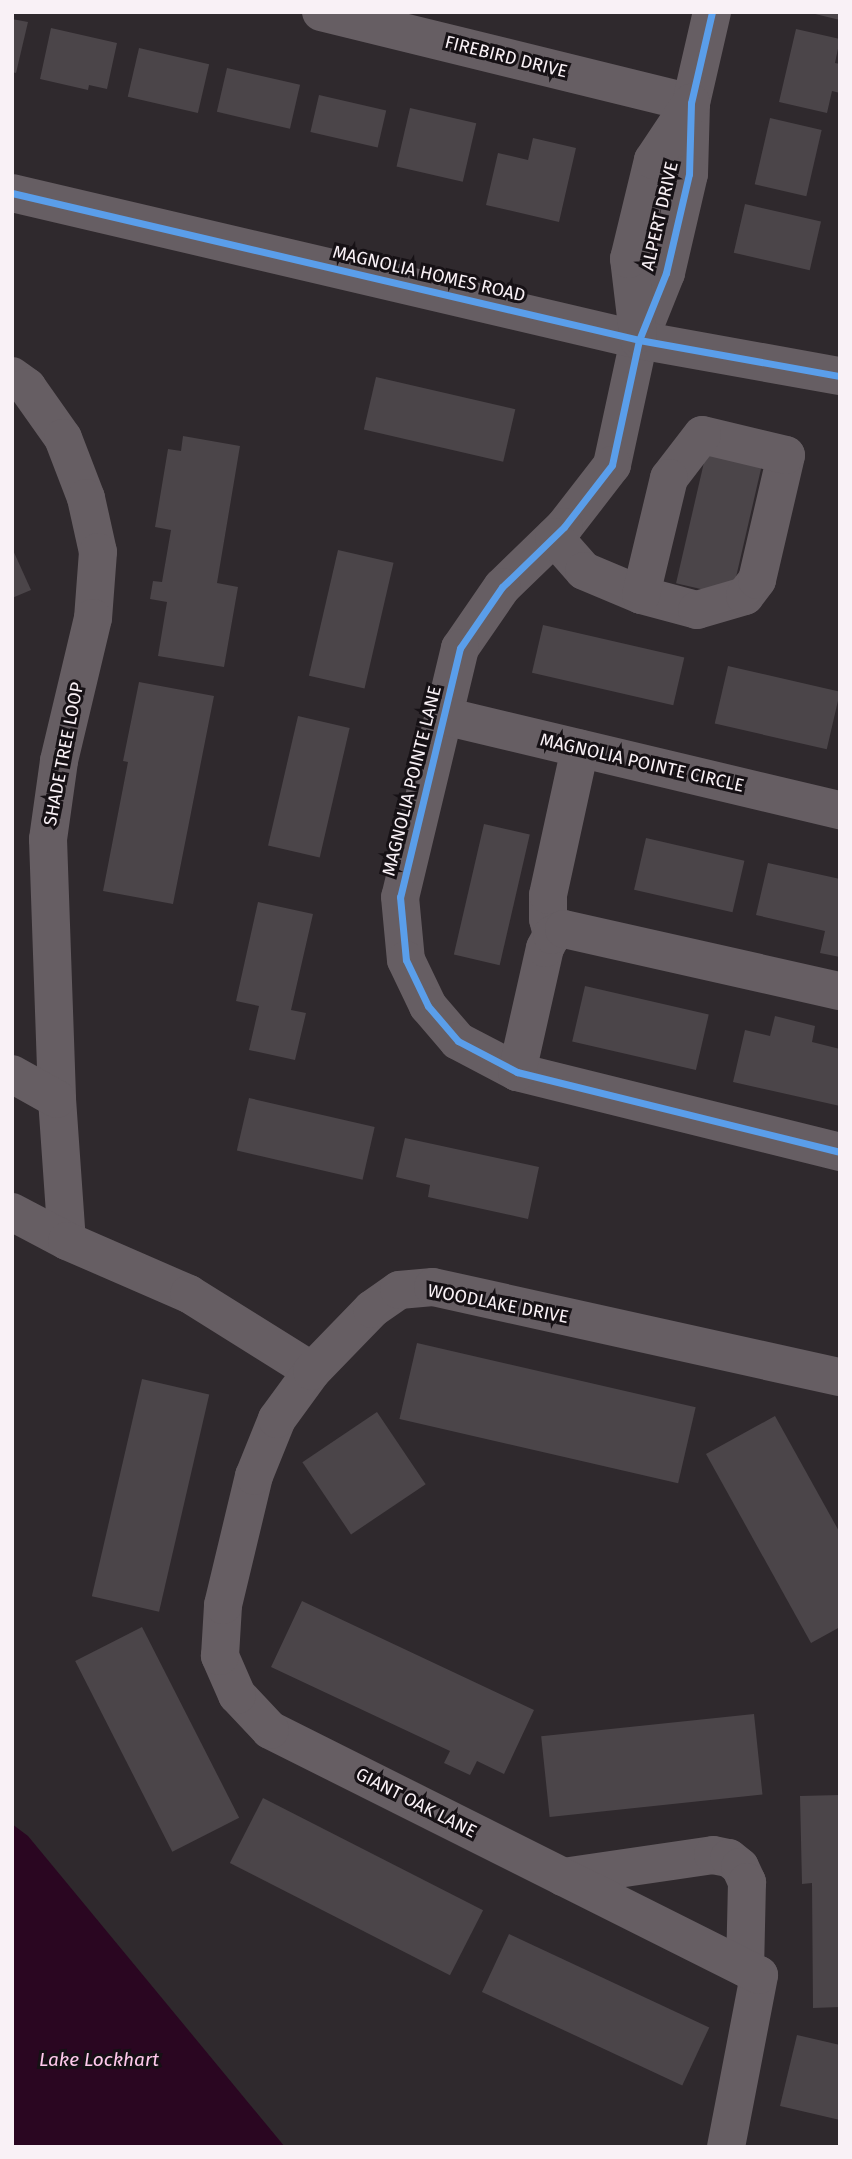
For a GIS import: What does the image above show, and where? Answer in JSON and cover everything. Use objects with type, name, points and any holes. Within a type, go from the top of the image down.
[{"type":"street","name":"FIREBIRD DRIVE","points":[[321,12],[691,103]]},
{"type":"street","name":"ALPERT DRIVE","points":[[639,340],[629,259],[653,160],[691,103],[712,12]]},
{"type":"street","name":"MAGNOLIA HOMES ROAD","points":[[12,193],[639,340],[840,376]]},
{"type":"street","name":"MAGNOLIA POINTE LANE","points":[[639,340],[612,465],[554,537],[502,587],[460,648],[400,897],[406,960],[428,1006],[458,1041],[517,1072],[840,1152]]},
{"type":"street","name":"SHADE TREE LOOP","points":[[12,376],[27,387],[63,438],[86,498],[98,552],[93,618],[59,761],[48,839],[57,1099],[67,1241]]},
{"type":"street","points":[[554,537],[584,570],[641,595],[696,610],[746,596],[757,580],[786,456],[702,435],[669,478],[641,595]]},
{"type":"street","name":"MAGNOLIA POINTE CIRCLE","points":[[444,716],[840,810]]},
{"type":"street","points":[[552,935],[548,919],[548,895],[580,748]]},
{"type":"street","points":[[517,1072],[545,948],[552,935],[564,929],[840,991]]},
{"type":"street","points":[[12,1074],[57,1099]]},
{"type":"street","points":[[12,1212],[67,1241],[189,1294],[312,1371]]},
{"type":"street","name":"WOODLAKE DRIVE","points":[[312,1371],[372,1309],[399,1290],[433,1287],[840,1377]]},
{"type":"street","name":"GIANT OAK LANE","points":[[312,1371],[277,1419],[254,1476],[223,1605],[220,1657],[237,1695],[270,1730],[746,1968]]},
{"type":"street","points":[[563,1877],[713,1855],[729,1858],[740,1867],[747,1882],[746,1968],[760,1975],[726,2147]]},
{"type":"water","name":"Lake Lockhart","points":[[12,1824],[28,1836],[285,2147],[12,2147]]},
{"type":"building","points":[[840,12],[840,20],[811,13]]},
{"type":"building","points":[[12,19],[28,22],[16,73],[12,72]]},
{"type":"building","points":[[51,28],[117,43],[107,89],[89,85],[88,90],[40,79]]},
{"type":"building","points":[[796,29],[840,39],[835,63],[840,64],[840,93],[832,91],[827,113],[779,102]]},
{"type":"building","points":[[139,48],[209,64],[198,113],[128,97]]},
{"type":"building","points":[[227,68],[300,85],[290,129],[217,112]]},
{"type":"building","points":[[319,95],[386,111],[378,148],[310,132]]},
{"type":"building","points":[[410,108],[476,123],[463,182],[397,166]]},
{"type":"building","points":[[770,118],[822,130],[806,196],[755,184]]},
{"type":"building","points":[[533,138],[576,148],[559,222],[486,205],[498,153],[528,160]]},
{"type":"building","points":[[745,204],[821,222],[810,270],[734,253]]},
{"type":"building","points":[[376,377],[515,409],[503,462],[364,430]]},
{"type":"building","points":[[183,436],[240,446],[217,583],[238,587],[224,667],[158,656],[167,602],[150,599],[153,581],[162,582],[171,530],[155,527],[168,449],[181,451]]},
{"type":"building","points":[[708,445],[764,458],[732,596],[676,583]]},
{"type":"building","points":[[12,548],[31,590],[12,598]]},
{"type":"building","points":[[338,550],[394,563],[365,689],[309,676]]},
{"type":"building","points":[[543,625],[684,658],[673,705],[532,673]]},
{"type":"building","points":[[728,666],[840,692],[827,749],[715,723]]},
{"type":"building","points":[[139,682],[214,696],[173,904],[103,891],[128,762],[123,761]]},
{"type":"building","points":[[298,716],[350,728],[320,858],[268,846]]},
{"type":"building","points":[[484,824],[530,835],[500,965],[454,955]]},
{"type":"building","points":[[646,838],[744,861],[732,912],[634,890]]},
{"type":"building","points":[[768,863],[840,879],[840,957],[820,953],[825,931],[756,915]]},
{"type":"building","points":[[258,902],[313,914],[291,1010],[306,1013],[295,1060],[249,1050],[259,1006],[236,1001]]},
{"type":"building","points":[[585,986],[709,1015],[696,1070],[572,1042]]},
{"type":"building","points":[[775,1016],[815,1026],[812,1042],[840,1049],[840,1106],[733,1082],[745,1030],[770,1036]]},
{"type":"building","points":[[249,1098],[375,1127],[363,1180],[237,1151]]},
{"type":"building","points":[[405,1138],[539,1167],[528,1219],[428,1197],[430,1185],[396,1177]]},
{"type":"building","points":[[417,1343],[696,1407],[678,1483],[399,1419]]},
{"type":"building","points":[[142,1379],[209,1395],[159,1612],[92,1596]]},
{"type":"building","points":[[377,1412],[426,1484],[351,1534],[302,1462]]},
{"type":"building","points":[[775,1416],[840,1533],[840,1627],[811,1643],[706,1454]]},
{"type":"building","points":[[302,1601],[534,1710],[504,1774],[477,1761],[470,1775],[444,1763],[450,1751],[271,1667]]},
{"type":"building","points":[[142,1627],[239,1818],[172,1852],[75,1661]]},
{"type":"building","points":[[754,1714],[762,1795],[550,1817],[541,1736]]},
{"type":"building","points":[[840,1795],[840,2007],[813,2008],[812,1883],[802,1884],[800,1796]]},
{"type":"building","points":[[263,1798],[483,1910],[450,1975],[230,1863]]},
{"type":"building","points":[[509,1934],[709,2027],[682,2085],[482,1992]]},
{"type":"building","points":[[797,2035],[840,2045],[840,2120],[780,2106]]},
{"type":"cycle path","points":[[712,12],[691,103],[689,174],[666,273],[639,340],[612,465],[564,527],[502,587],[460,648],[400,897],[406,960],[428,1006],[458,1041],[517,1072],[840,1152]]},
{"type":"cycle path","points":[[12,193],[639,340],[840,376]]}]
